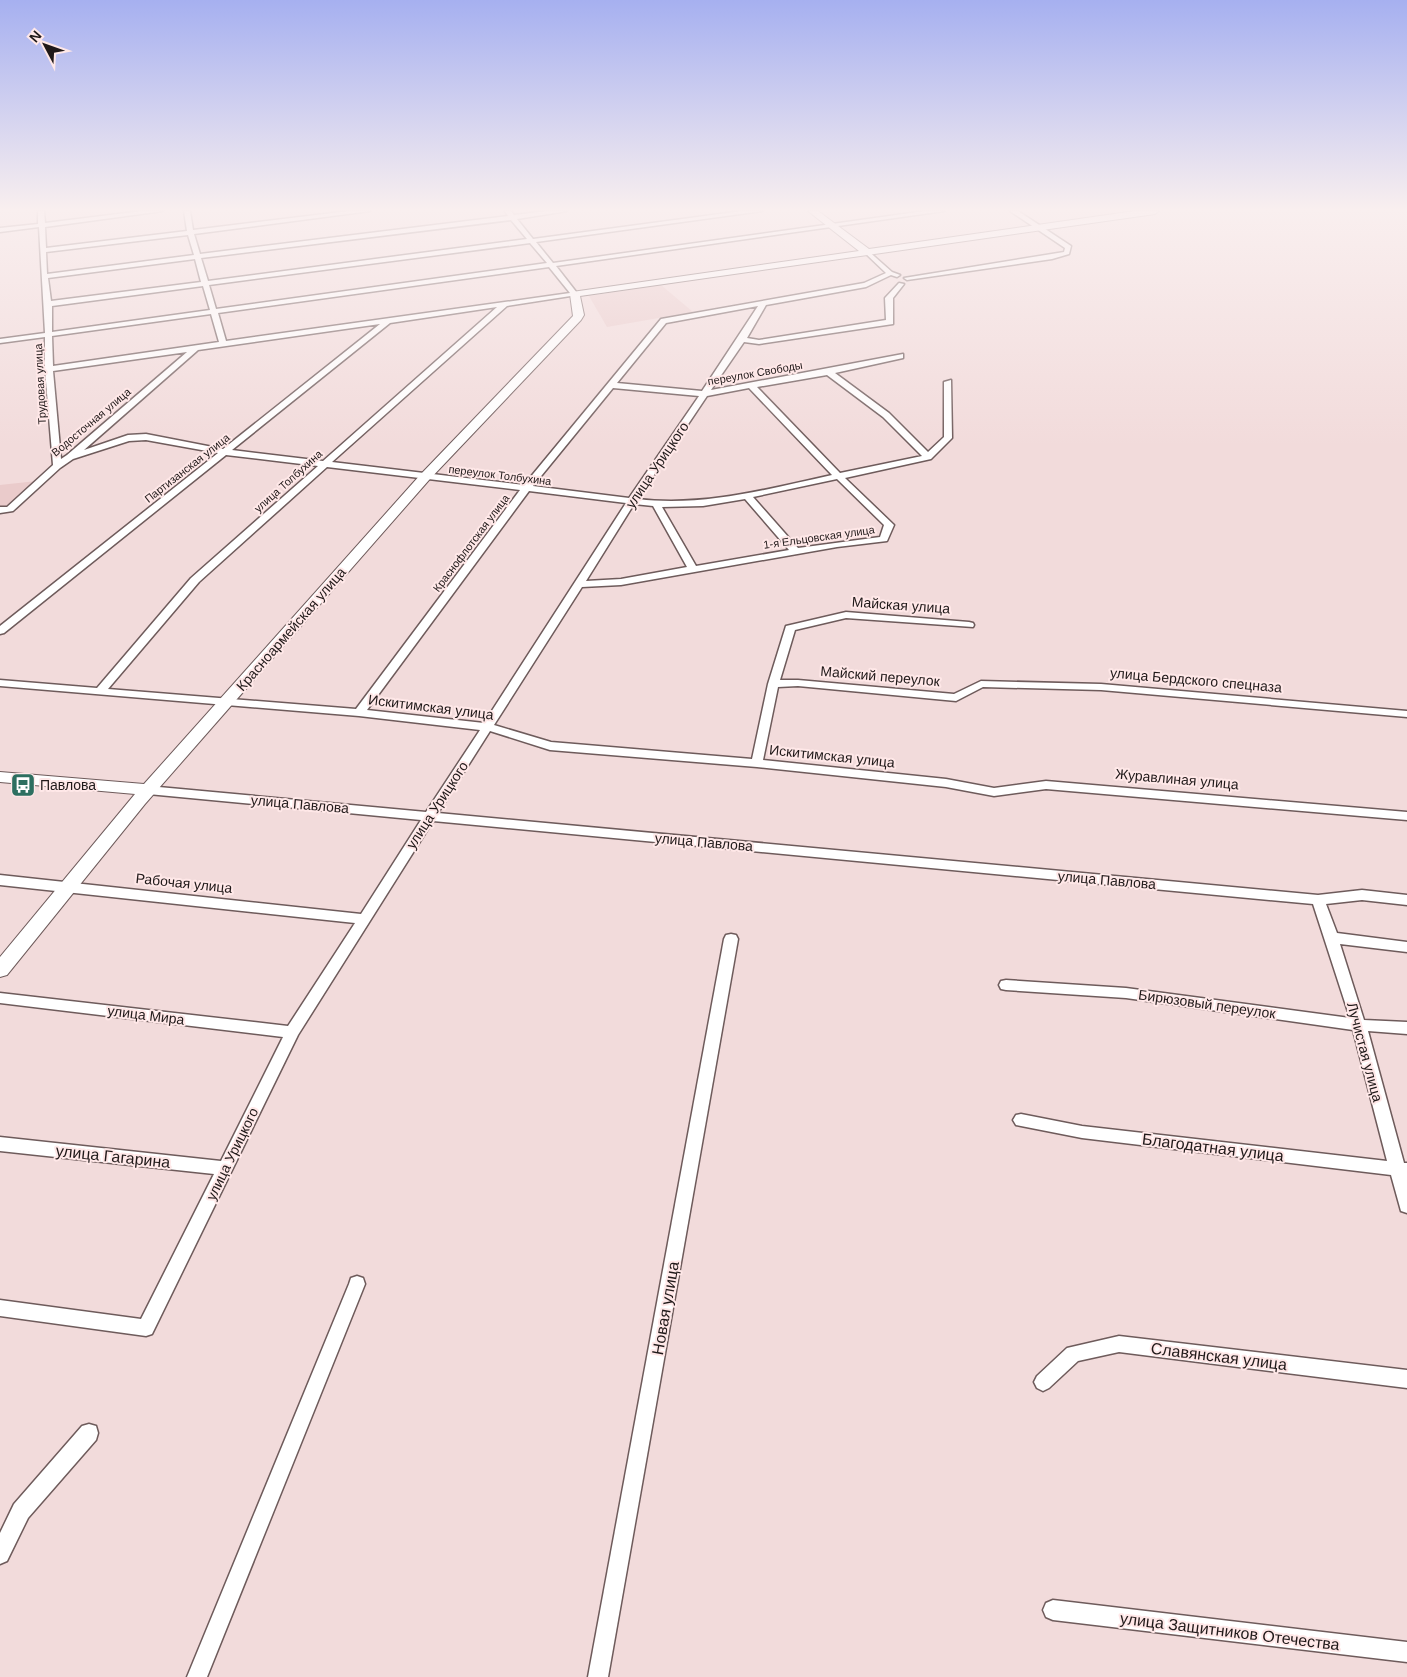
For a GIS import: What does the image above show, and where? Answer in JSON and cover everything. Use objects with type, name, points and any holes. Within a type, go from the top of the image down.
[{"type":"street","name":"Трудовая улица","points":[[46,289],[48,304],[49,369],[57,466]]},
{"type":"street","points":[[48,304],[164,289]]},
{"type":"street","points":[[207,289],[223,343]]},
{"type":"street","points":[[0,342],[381,289]]},
{"type":"street","points":[[571,289],[575,294]]},
{"type":"street","points":[[49,369],[607,289]]},
{"type":"street","points":[[764,302],[836,289]]},
{"type":"street","points":[[742,339],[759,342],[890,322],[889,298],[897,289]]},
{"type":"street","name":"Красноармейская улица","points":[[0,970],[148,790],[228,702],[425,477],[579,315],[575,294]]},
{"type":"street","name":"Краснофлотская улица","points":[[359,713],[525,490],[664,322],[764,302]]},
{"type":"street","name":"улица Урицкого","points":[[0,1308],[146,1328],[292,1032],[631,502],[742,339],[764,302]]},
{"type":"street","name":"улица Толбухина","points":[[101,690],[195,580],[505,304]]},
{"type":"street","name":"Партизанская улица","points":[[0,631],[387,322]]},
{"type":"street","name":"Водосточная улица","points":[[0,510],[10,509],[57,466],[70,457],[196,348]]},
{"type":"street","name":"переулок Свободы","points":[[612,385],[704,394],[829,372],[900,356]]},
{"type":"street","points":[[829,372],[886,415],[928,457],[948,438],[948,382]]},
{"type":"street","name":"1-я Ельцовская улица","points":[[580,584],[621,582],[837,544],[884,539],[889,525],[837,475],[751,386]]},
{"type":"street","name":"переулок Толбухина","points":[[70,457],[128,438],[146,437],[226,452],[525,490],[656,504],[703,503],[747,496],[837,475],[928,457]]},
{"type":"street","points":[[747,496],[795,551]]},
{"type":"street","points":[[656,504],[692,568]]},
{"type":"street","name":"Майская улица","points":[[757,763],[773,684],[790,628],[846,615],[969,625]]},
{"type":"street","name":"Искитимская улица","points":[[0,683],[359,713],[488,727],[550,746],[757,763],[946,783]]},
{"type":"street","name":"Майский переулок","points":[[773,684],[798,683],[956,698],[981,684]]},
{"type":"street","name":"улица Бердского спецназа","points":[[981,684],[1101,687],[1407,714]]},
{"type":"street","name":"улица Павлова","points":[[0,777],[1318,900],[1362,895],[1407,900]]},
{"type":"street","name":"Журавлиная улица","points":[[946,783],[994,792],[1046,785],[1407,816]]},
{"type":"street","name":"Рабочая улица","points":[[0,880],[364,919]]},
{"type":"street","name":"Лучистая улица","points":[[1318,900],[1333,938],[1402,1170],[1407,1206]]},
{"type":"street","points":[[1333,938],[1407,947]]},
{"type":"street","name":"Новая улица","points":[[598,1677],[731,939]]},
{"type":"street","name":"Бирюзовый переулок","points":[[1006,985],[1126,993],[1358,1025],[1407,1028]]},
{"type":"street","name":"улица Мира","points":[[0,998],[292,1032]]},
{"type":"street","name":"Благодатная улица","points":[[1020,1120],[1082,1132],[1402,1170]]},
{"type":"street","name":"улица Гагарина","points":[[0,1144],[226,1168]]},
{"type":"street","points":[[197,1677],[358,1284]]},
{"type":"street","name":"Славянская улица","points":[[1043,1382],[1073,1354],[1119,1344],[1407,1379]]},
{"type":"street","points":[[0,1554],[21,1512],[89,1433]]},
{"type":"street","name":"улица Защитников Отечества","points":[[1054,1610],[1407,1652]]},
{"type":"shaded area","points":[[633,289],[666,289],[693,312],[607,327],[589,296]]},
{"type":"shaded area","points":[[37,481],[0,514],[0,485]]},
{"type":"place","name":"Павлова","points":[[23,785]]}]
